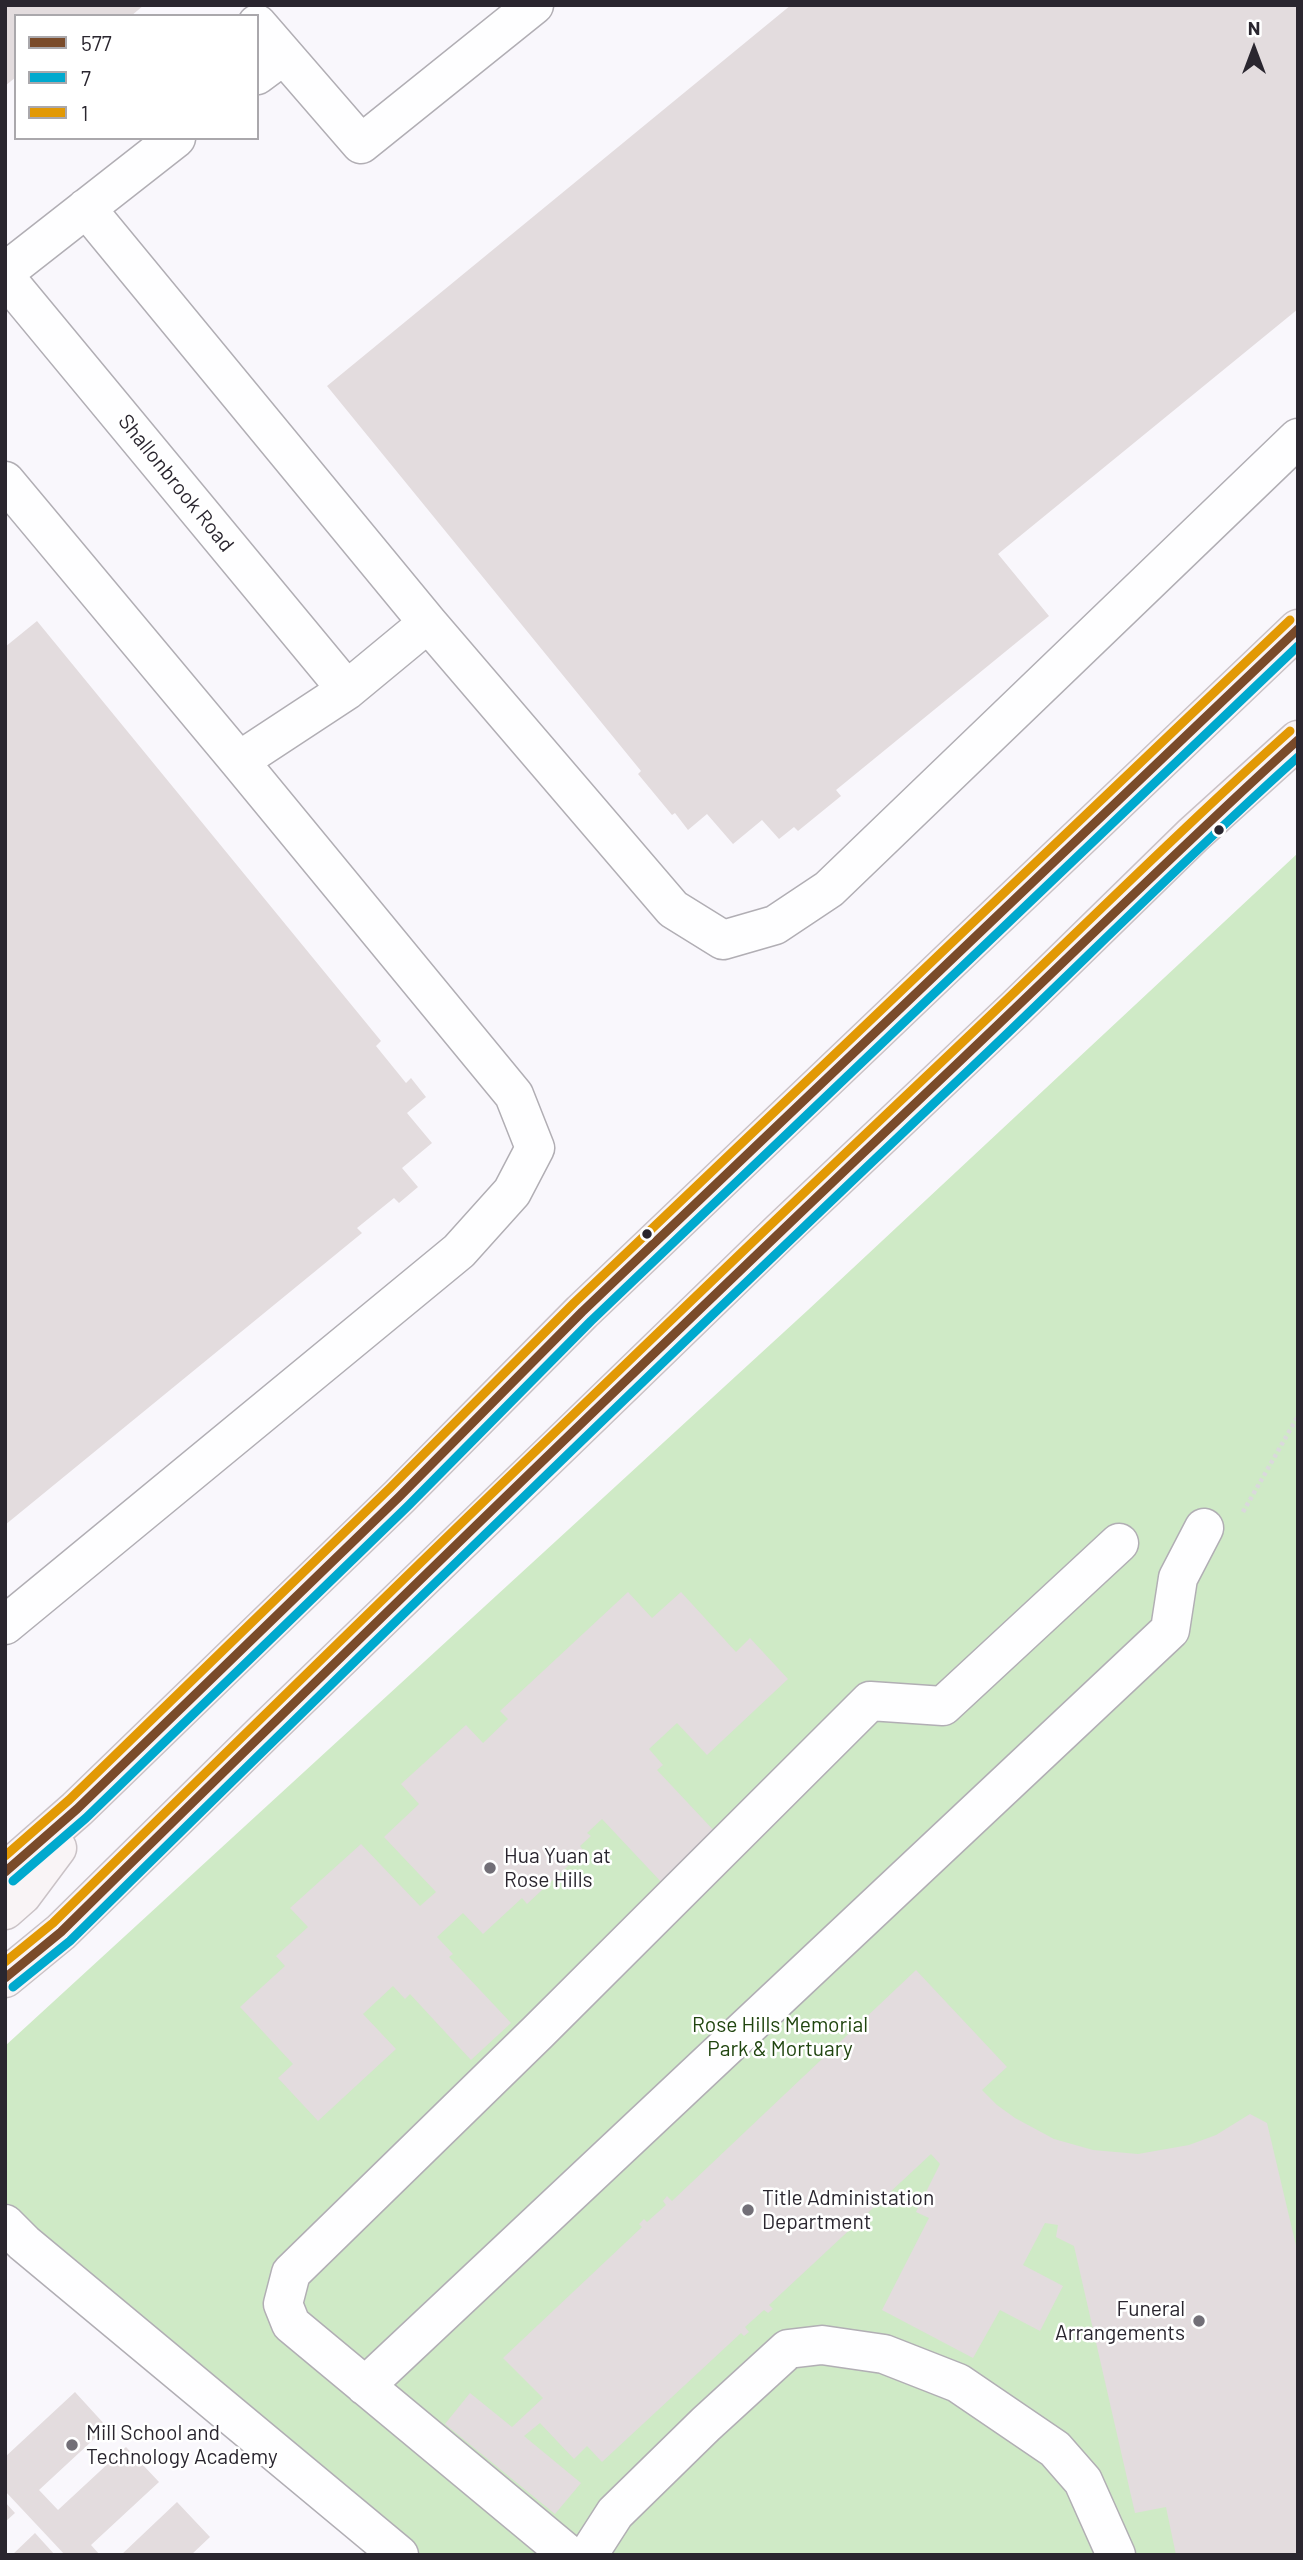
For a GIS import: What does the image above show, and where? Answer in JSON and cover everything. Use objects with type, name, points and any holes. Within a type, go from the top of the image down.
[{"type":"main road","points":[[5,1872],[77,1809],[399,1497],[582,1312],[1298,629]]},
{"type":"main road","points":[[5,1978],[61,1932],[781,1231],[1193,835],[1298,740]]},
{"type":"main road","points":[[5,1910],[22,1895],[53,1856],[77,1809]]},
{"type":"lane","points":[[259,30],[270,65],[361,144],[534,5]]},
{"type":"lane","points":[[5,274],[173,140]]},
{"type":"lane","points":[[86,208],[428,623],[673,909],[723,940],[775,925],[829,889],[1298,438]]},
{"type":"lane","name":"Shallonbrook Road","points":[[5,274],[346,690]]},
{"type":"lane","points":[[5,481],[514,1095],[535,1148],[512,1192],[458,1251],[5,1625]]},
{"type":"lane","points":[[239,761],[346,690],[428,623]]},
{"type":"lane","points":[[365,2386],[1170,1630],[1178,1578],[1221,1523]]},
{"type":"lane","points":[[569,2555],[291,2323],[283,2304],[292,2273],[870,1701],[943,1706],[1119,1543]]},
{"type":"lane","points":[[11,2233],[399,2555]]},
{"type":"lane","points":[[588,2555],[615,2512],[705,2424],[788,2349],[822,2345],[884,2354],[958,2383],[1055,2449],[1083,2480],[1116,2555]]},
{"type":"path","points":[[1221,1523],[1298,1416]]},
{"type":"green space","name":"Rose Hills Memorial Park & Mortuary","points":[[1298,853],[1298,2555],[409,2555],[5,2210],[5,2046],[808,1310]]},
{"type":"building","points":[[5,5],[144,5],[133,14],[14,14],[14,79],[5,86]]},
{"type":"building","points":[[791,5],[1298,5],[1298,309],[998,554],[1049,616],[836,790],[841,796],[798,831],[794,827],[779,839],[762,820],[733,844],[707,814],[688,830],[675,813],[672,815],[638,774],[641,771],[327,386]]},
{"type":"building","points":[[37,621],[381,1041],[376,1046],[406,1083],[411,1078],[426,1097],[407,1113],[432,1143],[402,1168],[418,1187],[399,1203],[394,1198],[357,1228],[362,1233],[5,1525],[5,647]]},
{"type":"building","name":"Hua Yuan at Rose Hills","points":[[628,1592],[652,1618],[681,1592],[736,1652],[750,1638],[788,1679],[707,1755],[677,1723],[649,1749],[663,1765],[657,1770],[718,1835],[664,1885],[602,1819],[587,1833],[591,1836],[580,1846],[584,1851],[527,1904],[522,1898],[483,1934],[463,1913],[437,1937],[453,1954],[449,1957],[511,2023],[471,2060],[410,1994],[405,1999],[393,1986],[363,2014],[396,2049],[318,2121],[278,2078],[293,2064],[240,2007],[285,1966],[276,1956],[308,1927],[290,1908],[361,1844],[420,1906],[436,1892],[384,1837],[419,1804],[401,1784],[466,1725],[483,1743],[508,1719],[500,1711]]},
{"type":"building","points":[[916,1970],[1007,2067],[982,2090],[1015,2118],[1054,2139],[1093,2150],[1138,2154],[1189,2145],[1216,2135],[1250,2114],[1267,2123],[1298,2254],[1298,2555],[1176,2555],[1166,2507],[1135,2513],[1074,2246],[1056,2237],[1058,2225],[1045,2223],[1023,2265],[1063,2286],[1040,2331],[1000,2310],[973,2358],[882,2310],[929,2218],[916,2212],[940,2164],[931,2154],[769,2305],[773,2309],[768,2313],[764,2310],[745,2327],[749,2332],[744,2336],[741,2333],[602,2462],[587,2446],[574,2459],[540,2423],[524,2436],[581,2483],[555,2514],[445,2424],[470,2393],[512,2427],[543,2398],[503,2358],[642,2227],[639,2224],[644,2219],[647,2222],[666,2205],[663,2201],[667,2196],[672,2201]]},
{"type":"building","points":[[75,2392],[107,2427],[39,2490],[58,2510],[126,2447],[159,2482],[91,2545],[100,2555],[65,2555],[5,2491],[5,2457]]},
{"type":"building","points":[[5,2502],[15,2513],[5,2522]]},
{"type":"building","points":[[177,2502],[210,2537],[191,2555],[121,2555]]},
{"type":"building","points":[[35,2533],[55,2555],[12,2555]]},
{"type":"transit line","name":"1","points":[[5,1856],[69,1800],[390,1488],[574,1303],[1290,620]]},
{"type":"transit line","name":"577","points":[[5,1872],[77,1809],[399,1497],[582,1312],[1298,629]]},
{"type":"transit line","name":"7","points":[[13,1881],[86,1818],[408,1506],[591,1321],[1298,646]]},
{"type":"transit line","name":"1","points":[[5,1962],[53,1923],[613,1376],[1162,850],[1290,731]]},
{"type":"transit line","name":"577","points":[[5,1978],[61,1932],[621,1385],[1170,859],[1298,740]]},
{"type":"transit line","name":"7","points":[[13,1987],[70,1941],[630,1394],[1173,873],[1298,757]]},
{"type":"place","name":"Hua Yuan at Rose Hills","points":[[490,1868]]},
{"type":"place","name":"Title Administation Department","points":[[748,2210]]},
{"type":"place","name":"Funeral Arrangements","points":[[1199,2321]]},
{"type":"place","name":"Mill School and Technology Academy","points":[[72,2445]]}]
